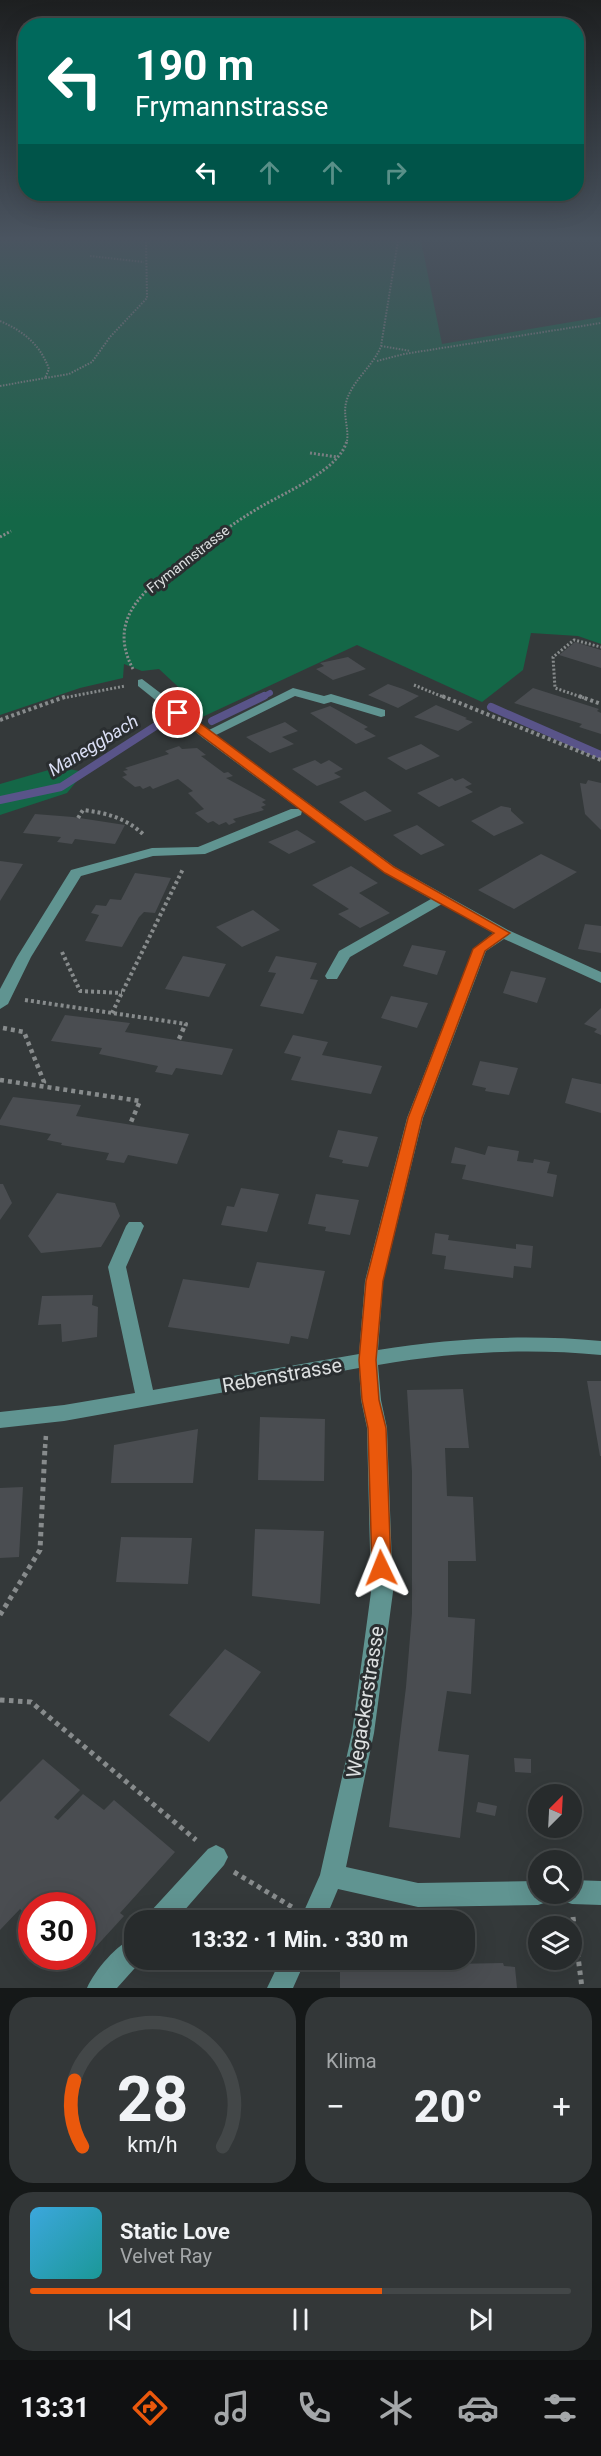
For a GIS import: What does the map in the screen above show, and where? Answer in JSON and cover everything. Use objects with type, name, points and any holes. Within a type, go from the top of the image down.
[{"type":"street","points":[[142,683],[207,735],[390,870],[503,933],[601,978]]},
{"type":"street","points":[[207,735],[293,692],[324,700],[331,698],[381,712]]},
{"type":"street","points":[[0,1004],[76,873],[152,852],[200,851],[296,812]]},
{"type":"street","points":[[332,976],[344,954],[441,899]]},
{"type":"street","name":"Wegackerstrasse","points":[[317,1910],[332,1876],[363,1733],[382,1592],[377,1428],[371,1400],[368,1360],[374,1281],[415,1118],[480,949],[503,933]]},
{"type":"street","points":[[135,1226],[117,1268],[146,1399]]},
{"type":"street","name":"Rebenstrasse","points":[[0,1420],[64,1413],[427,1349],[545,1343],[601,1348]]},
{"type":"street","points":[[169,1910],[216,1857]]},
{"type":"street","points":[[332,1876],[418,1895],[528,1893]]},
{"type":"street","points":[[582,1899],[601,1893]]},
{"type":"street","points":[[100,1988],[124,1961]]},
{"type":"street","points":[[280,1988],[289,1970]]},
{"type":"path","points":[[23,334],[41,348],[50,369],[45,378]]},
{"type":"path","points":[[0,386],[69,374],[92,362],[113,334]]},
{"type":"path","points":[[310,453],[337,457],[349,441],[344,414],[346,401],[354,385],[376,361],[383,334]]},
{"type":"path","points":[[376,361],[420,351],[531,334]]},
{"type":"path","points":[[381,346],[420,351]]},
{"type":"path","name":"Frymannstrasse","points":[[142,683],[130,664],[124,645],[129,613],[137,601],[169,571],[243,518],[337,457]]},
{"type":"path","points":[[0,537],[11,531]]},
{"type":"path","points":[[601,647],[574,640],[553,657],[555,688],[601,704]]},
{"type":"path","points":[[0,720],[74,694],[142,683]]},
{"type":"path","points":[[414,686],[601,760]]},
{"type":"path","points":[[78,818],[83,810],[122,817],[148,840],[152,852]]},
{"type":"path","points":[[112,1013],[192,852]]},
{"type":"path","points":[[62,952],[80,991],[122,993]]},
{"type":"path","points":[[18,999],[186,1024],[179,1039]]},
{"type":"path","points":[[3,1028],[24,1032],[44,1082],[42,1086]]},
{"type":"path","points":[[0,1080],[140,1101],[131,1122]]},
{"type":"path","points":[[0,1615],[40,1550],[46,1433]]},
{"type":"path","points":[[0,1700],[31,1702],[244,1881],[292,1907]]},
{"type":"path","points":[[572,1904],[582,1988]]},
{"type":"green space","points":[[0,334],[440,334],[442,344],[502,334],[601,334],[601,644],[578,636],[531,633],[523,670],[482,702],[357,645],[198,719],[172,701],[187,695],[159,669],[142,671],[124,664],[123,678],[80,688],[0,715]]},
{"type":"green space","points":[[59,767],[84,772],[67,793],[0,815],[0,784]]},
{"type":"building","points":[[575,642],[601,650],[601,668],[559,655]]},
{"type":"building","points":[[348,657],[366,669],[333,680],[316,669],[324,666],[320,663]]},
{"type":"building","points":[[388,684],[419,696],[398,708],[368,695]]},
{"type":"building","points":[[533,688],[599,709],[597,711],[601,713],[601,734],[579,727],[582,724],[514,703]]},
{"type":"building","points":[[436,705],[473,722],[458,731],[414,717]]},
{"type":"building","points":[[330,706],[368,727],[364,729],[376,736],[356,744],[310,713]]},
{"type":"building","points":[[285,722],[298,731],[282,737],[294,744],[270,753],[246,737]]},
{"type":"building","points":[[421,744],[440,756],[406,770],[387,758]]},
{"type":"building","points":[[179,746],[182,749],[197,748],[206,755],[201,756],[224,773],[228,772],[233,776],[226,778],[266,800],[262,802],[266,805],[261,807],[264,810],[233,819],[236,822],[229,825],[226,822],[219,825],[213,821],[208,823],[195,813],[204,809],[188,793],[193,791],[178,779],[153,789],[150,786],[143,789],[140,786],[135,787],[122,777],[127,775],[123,771],[128,770],[125,768],[169,754],[165,751]]},
{"type":"building","points":[[315,760],[321,764],[329,760],[343,769],[334,773],[341,777],[317,786],[292,769]]},
{"type":"building","points":[[452,778],[455,781],[463,778],[472,784],[465,787],[473,792],[439,807],[417,793]]},
{"type":"building","points":[[588,780],[601,783],[601,830],[585,814],[580,783],[586,784]]},
{"type":"building","points":[[365,791],[392,811],[365,821],[339,802]]},
{"type":"building","points":[[501,806],[511,808],[511,811],[524,823],[494,836],[471,821]]},
{"type":"building","points":[[35,814],[125,825],[115,844],[75,839],[72,844],[57,842],[61,837],[23,833]]},
{"type":"building","points":[[417,825],[445,845],[421,855],[393,835]]},
{"type":"building","points":[[297,830],[316,842],[289,854],[268,842]]},
{"type":"building","points":[[541,854],[577,872],[514,909],[478,890]]},
{"type":"building","points":[[0,861],[23,864],[0,901]]},
{"type":"building","points":[[351,866],[378,883],[359,893],[390,913],[360,928],[338,914],[349,909],[312,885]]},
{"type":"building","points":[[135,873],[171,878],[155,913],[144,912],[139,917],[122,947],[85,941],[99,915],[91,913],[96,905],[106,906],[110,899],[121,900]]},
{"type":"building","points":[[253,910],[280,930],[242,947],[216,927]]},
{"type":"building","points":[[585,924],[601,926],[601,953],[578,949]]},
{"type":"building","points":[[412,945],[446,951],[437,975],[403,966]]},
{"type":"building","points":[[183,956],[226,964],[209,997],[165,989]]},
{"type":"building","points":[[276,956],[317,963],[310,979],[318,980],[303,1014],[260,1006],[276,973],[268,972]]},
{"type":"building","points":[[511,971],[546,978],[537,1003],[503,993]]},
{"type":"building","points":[[391,996],[428,1003],[417,1028],[381,1018]]},
{"type":"building","points":[[601,1008],[601,1035],[594,1032],[597,1029],[584,1024]]},
{"type":"building","points":[[65,1015],[130,1023],[125,1032],[233,1049],[222,1075],[176,1068],[172,1075],[155,1072],[158,1066],[99,1054],[102,1048],[51,1041]]},
{"type":"building","points":[[293,1035],[328,1042],[322,1055],[382,1066],[371,1094],[291,1080],[301,1057],[284,1053]]},
{"type":"building","points":[[480,1061],[518,1068],[509,1095],[485,1091],[486,1088],[472,1085]]},
{"type":"building","points":[[572,1078],[601,1084],[601,1113],[565,1103]]},
{"type":"building","points":[[13,1097],[81,1105],[76,1116],[189,1134],[177,1164],[128,1155],[124,1163],[106,1160],[109,1153],[61,1145],[62,1143],[47,1140],[51,1134],[0,1125],[0,1120]]},
{"type":"building","points":[[338,1130],[378,1137],[368,1167],[342,1163],[343,1160],[329,1157]]},
{"type":"building","points":[[488,1146],[519,1151],[517,1161],[533,1163],[534,1159],[550,1162],[547,1173],[557,1175],[553,1197],[462,1179],[466,1165],[451,1163],[455,1147],[485,1155]]},
{"type":"building","points":[[0,1184],[3,1184],[12,1203],[0,1220]]},
{"type":"building","points":[[241,1188],[279,1194],[267,1232],[221,1225],[227,1206],[234,1207]]},
{"type":"building","points":[[57,1193],[115,1203],[120,1216],[101,1247],[41,1253],[28,1236]]},
{"type":"building","points":[[316,1194],[359,1200],[350,1235],[325,1231],[326,1227],[308,1224]]},
{"type":"building","points":[[435,1233],[449,1235],[448,1240],[516,1249],[516,1244],[533,1246],[531,1268],[514,1266],[513,1278],[444,1269],[446,1256],[432,1254]]},
{"type":"building","points":[[257,1262],[325,1271],[308,1339],[291,1336],[289,1344],[168,1327],[183,1279],[249,1288]]},
{"type":"building","points":[[93,1295],[92,1305],[98,1307],[97,1337],[62,1342],[61,1324],[38,1325],[42,1296]]},
{"type":"building","points":[[587,1381],[601,1381],[601,1456],[600,1456]]},
{"type":"building","points":[[463,1389],[469,1448],[445,1448],[447,1496],[473,1497],[476,1561],[448,1561],[448,1617],[475,1619],[471,1694],[447,1691],[438,1751],[469,1755],[460,1838],[389,1827],[406,1687],[412,1613],[412,1472],[407,1390]]},
{"type":"building","points":[[260,1417],[325,1419],[324,1481],[258,1480]]},
{"type":"building","points":[[198,1429],[193,1483],[111,1483],[114,1445]]},
{"type":"building","points":[[23,1487],[19,1557],[0,1558],[0,1488]]},
{"type":"building","points":[[255,1529],[324,1531],[320,1604],[252,1596]]},
{"type":"building","points":[[121,1537],[192,1538],[188,1584],[116,1582]]},
{"type":"building","points":[[225,1649],[261,1672],[209,1742],[169,1715]]},
{"type":"building","points":[[514,1758],[531,1759],[531,1773],[515,1772]]},
{"type":"building","points":[[43,1759],[80,1790],[54,1817],[58,1820],[83,1794],[104,1810],[114,1800],[175,1852],[120,1913],[124,1916],[96,1947],[96,1892],[18,1892],[18,1911],[0,1930],[0,1802]]},
{"type":"building","points":[[478,1802],[497,1806],[495,1816],[476,1812]]},
{"type":"building","points":[[503,1963],[504,1966],[515,1967],[517,1988],[340,1988],[340,1970],[475,1970],[475,1964]]},
{"type":"waterway","name":"Maneggbach","points":[[261,698],[270,693]]},
{"type":"waterway","name":"Maneggbach","points":[[212,721],[264,696]]},
{"type":"waterway","name":"Maneggbach","points":[[491,707],[601,755]]},
{"type":"waterway","name":"Maneggbach","points":[[0,800],[61,787],[165,720]]},
{"type":"route","points":[[178,713],[390,870],[503,933],[480,949],[415,1118],[374,1281],[368,1360],[371,1400],[377,1428],[381,1568]]}]
